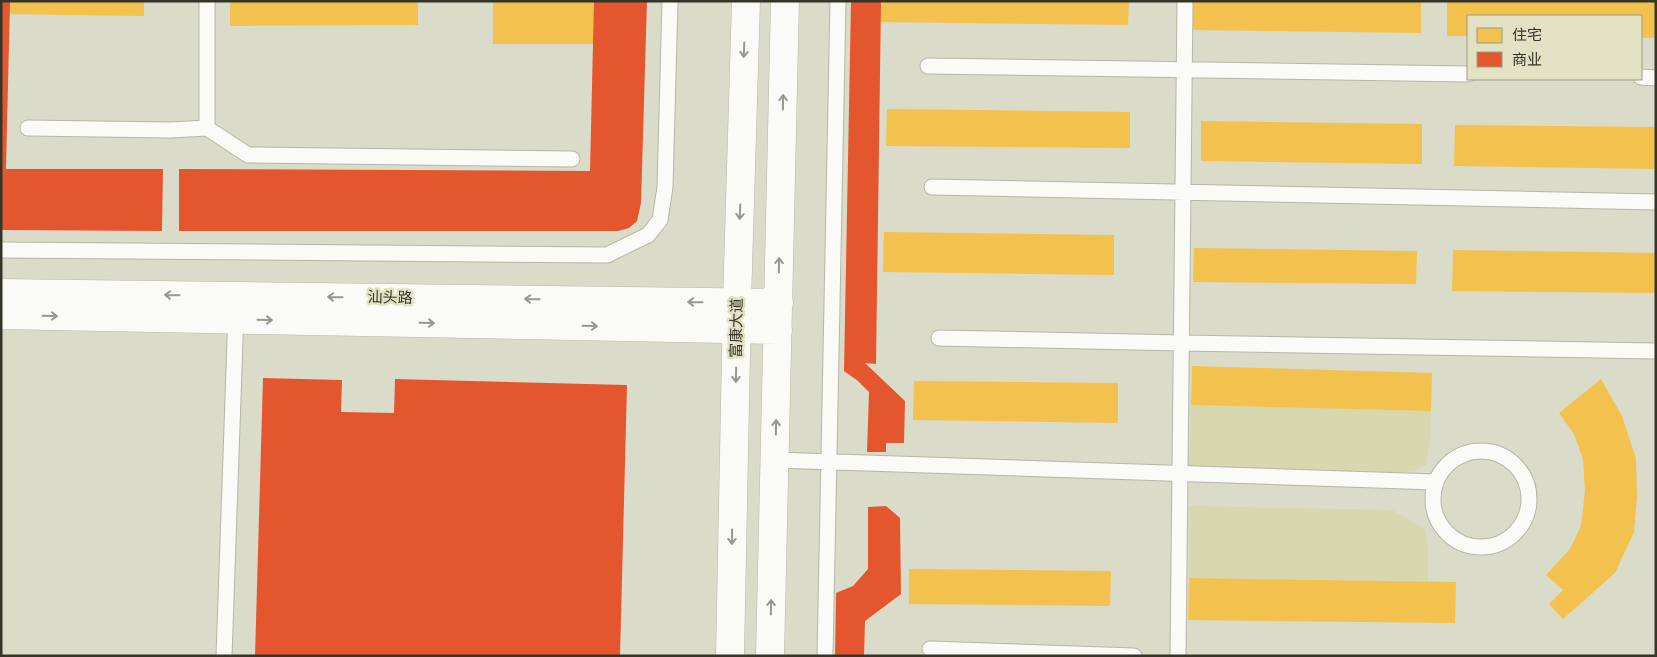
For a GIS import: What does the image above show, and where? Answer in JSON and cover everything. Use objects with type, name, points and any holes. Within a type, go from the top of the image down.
[{"type":"street","name":"富康大道","points":[[730,656],[737,302],[746,1]]},
{"type":"street","points":[[770,656],[784,1]]},
{"type":"street","name":"汕头路","points":[[1,293],[236,308],[778,330]]},
{"type":"street","name":"汕头路","points":[[1,315],[236,308],[779,303]]},
{"type":"lane","points":[[206,1],[206,128]]},
{"type":"lane","points":[[1,250],[607,255],[648,235],[660,220],[665,187],[670,1]]},
{"type":"lane","points":[[825,656],[838,1]]},
{"type":"lane","points":[[1178,656],[1185,1]]},
{"type":"lane","points":[[928,66],[1467,74]]},
{"type":"lane","points":[[1642,77],[1656,78]]},
{"type":"lane","points":[[28,128],[170,130],[206,128],[248,155],[572,159]]},
{"type":"lane","points":[[932,187],[1656,202]]},
{"type":"lane","points":[[224,656],[236,308]]},
{"type":"lane","points":[[939,338],[1182,344],[1656,351]]},
{"type":"lane","points":[[1486,452],[1501,456],[1514,464],[1524,476],[1529,491],[1529,506],[1524,521],[1515,534],[1502,543],[1486,547],[1470,546],[1455,540],[1443,528],[1435,514],[1433,498],[1436,482],[1444,469],[1456,459],[1470,453],[1486,452]]},
{"type":"lane","points":[[775,460],[1436,482]]},
{"type":"lane","points":[[930,648],[1134,656]]},
{"type":"green space","points":[[1191,405],[1431,411],[1430,443],[1426,464],[1416,470],[1401,473],[1189,466]]},
{"type":"green space","points":[[1189,506],[1392,510],[1425,529],[1428,544],[1428,581],[1189,578]]},
{"type":"building: 住宅","points":[[1,1],[144,1],[144,16],[1,14]]},
{"type":"building: 住宅","points":[[230,1],[418,1],[418,25],[230,26]]},
{"type":"building: 住宅","points":[[493,1],[612,1],[612,44],[493,44]]},
{"type":"building: 住宅","points":[[881,1],[1129,1],[1128,25],[880,22]]},
{"type":"building: 住宅","points":[[1193,1],[1421,1],[1421,33],[1192,30]]},
{"type":"building: 住宅","points":[[1447,1],[1656,1],[1656,38],[1642,38],[1642,15],[1467,15],[1467,36],[1447,36]]},
{"type":"building: 住宅","points":[[887,109],[1130,112],[1130,148],[886,146]]},
{"type":"building: 住宅","points":[[1201,121],[1422,124],[1422,164],[1201,161]]},
{"type":"building: 住宅","points":[[1455,125],[1656,127],[1656,169],[1454,166]]},
{"type":"building: 住宅","points":[[605,176],[605,221],[485,221],[485,177]]},
{"type":"building: 住宅","points":[[365,177],[365,222],[246,223],[246,178]]},
{"type":"building: 住宅","points":[[1,179],[94,179],[94,223],[1,224]]},
{"type":"building: 住宅","points":[[884,232],[1114,235],[1114,275],[883,272]]},
{"type":"building: 住宅","points":[[1194,248],[1417,251],[1416,284],[1193,282]]},
{"type":"building: 住宅","points":[[1453,250],[1656,253],[1656,293],[1452,291]]},
{"type":"building: 住宅","points":[[1192,366],[1432,373],[1431,411],[1191,405]]},
{"type":"building: 住宅","points":[[1601,379],[1622,416],[1636,459],[1637,497],[1634,532],[1615,573],[1563,619],[1549,604],[1563,590],[1546,575],[1570,549],[1581,526],[1585,491],[1583,459],[1574,434],[1559,413]]},
{"type":"building: 住宅","points":[[914,381],[1118,383],[1118,423],[913,420]]},
{"type":"building: 住宅","points":[[909,569],[1111,571],[1110,606],[909,604]]},
{"type":"building: 住宅","points":[[1189,578],[1456,582],[1455,623],[1188,620]]},
{"type":"building: 商业","points":[[1,1],[10,1],[6,169],[163,169],[162,231],[1,230]]},
{"type":"building: 商业","points":[[594,1],[647,1],[641,203],[637,221],[629,228],[618,231],[179,231],[179,169],[590,171]]},
{"type":"building: 商业","points":[[851,1],[881,1],[876,364],[865,363],[905,401],[904,443],[886,443],[886,452],[867,452],[869,392],[844,371]]},
{"type":"building: 商业","points":[[263,378],[342,380],[341,412],[394,413],[395,379],[627,385],[620,656],[255,656]]},
{"type":"building: 商业","points":[[886,506],[900,518],[901,594],[865,621],[864,656],[835,656],[836,593],[853,586],[868,569],[868,507]]}]
